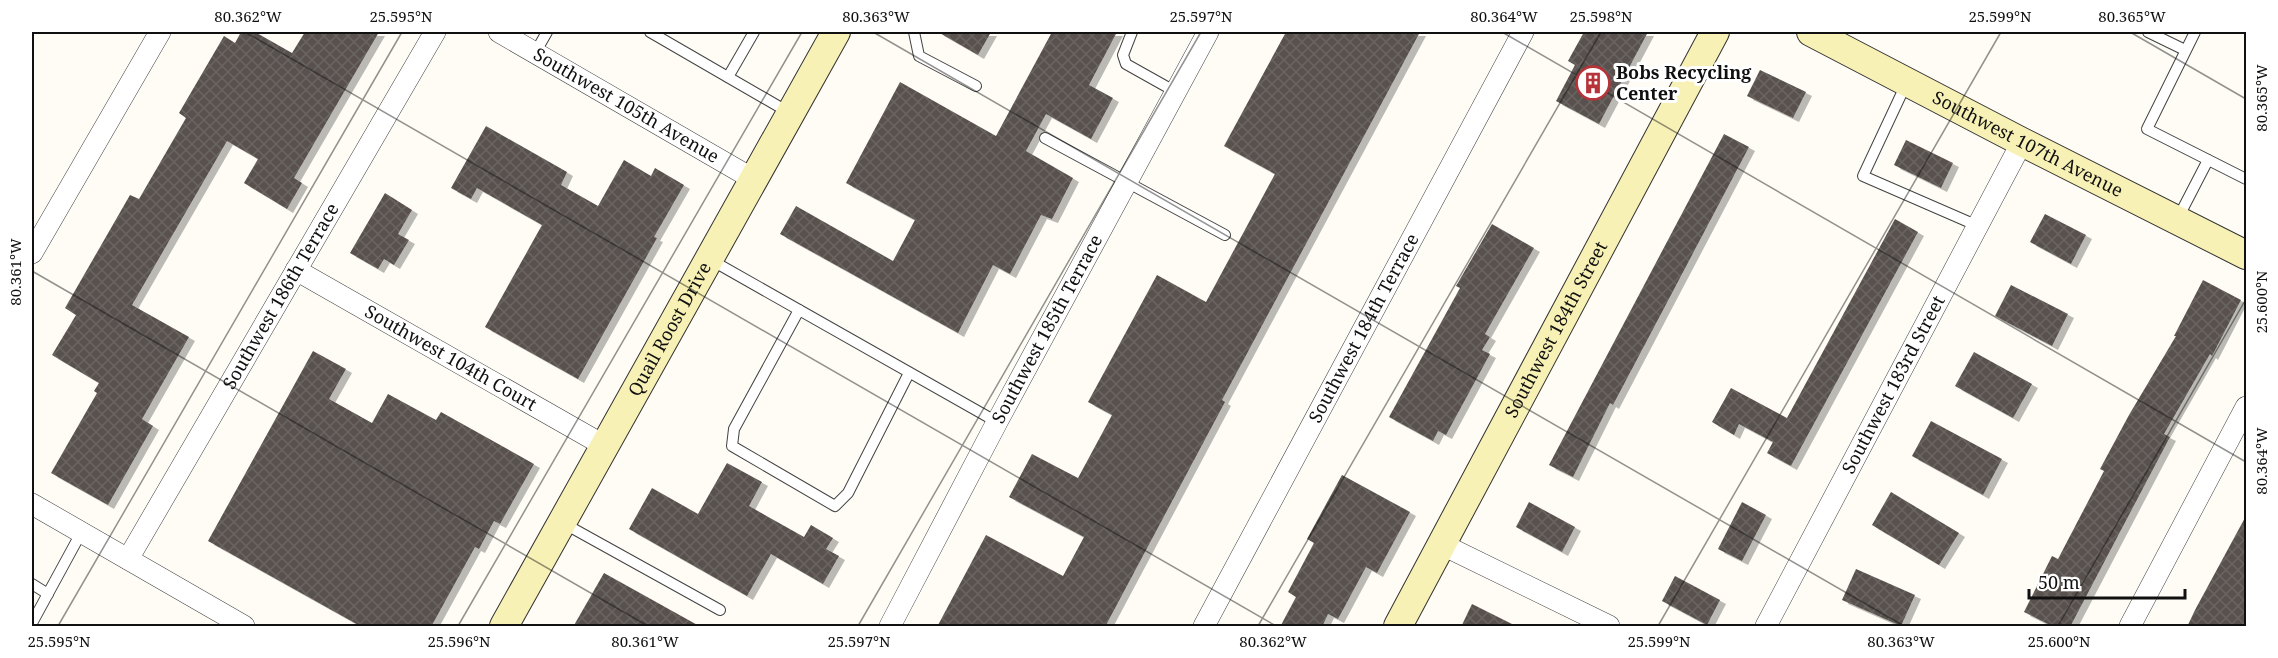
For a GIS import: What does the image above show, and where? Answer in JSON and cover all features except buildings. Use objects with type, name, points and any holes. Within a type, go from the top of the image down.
[{"type":"main road","name":"Quail Roost Drive","points":[[504,627],[836,32]]},
{"type":"main road","name":"Southwest 184th Street","points":[[1398,627],[1715,32]]},
{"type":"main road","name":"Southwest 107th Avenue","points":[[1811,32],[2022,142],[2247,255]]},
{"type":"street","points":[[32,253],[160,32]]},
{"type":"street","name":"Southwest 186th Terrace","points":[[128,560],[435,32]]},
{"type":"street","name":"Southwest 105th Avenue","points":[[499,32],[753,179]]},
{"type":"street","name":"Southwest 185th Terrace","points":[[895,625],[997,422],[1208,32]]},
{"type":"street","name":"Southwest 184th Terrace","points":[[1204,627],[1523,32]]},
{"type":"street","name":"Southwest 183rd Street","points":[[1766,627],[2022,142]]},
{"type":"street","name":"Southwest 104th Court","points":[[296,270],[605,446]]},
{"type":"street","points":[[2130,627],[2247,407]]},
{"type":"street","points":[[32,504],[244,627]]},
{"type":"street","points":[[1442,544],[1609,627]]},
{"type":"lane","points":[[535,53],[548,32]]},
{"type":"lane","points":[[650,32],[790,113]]},
{"type":"lane","points":[[728,77],[754,32]]},
{"type":"lane","points":[[914,32],[919,56],[976,86]]},
{"type":"lane","points":[[1132,32],[1123,55],[1126,64],[1176,92]]},
{"type":"lane","points":[[2148,32],[2185,50]]},
{"type":"lane","points":[[2195,32],[2146,129],[2247,179]]},
{"type":"lane","points":[[1907,82],[1863,176],[1978,226]]},
{"type":"lane","points":[[1045,138],[1225,236]]},
{"type":"lane","points":[[2178,219],[2208,160]]},
{"type":"lane","points":[[709,258],[997,422]]},
{"type":"lane","points":[[799,310],[734,429],[732,446],[835,506],[848,493],[909,373]]},
{"type":"lane","points":[[562,522],[720,610]]},
{"type":"lane","points":[[32,623],[81,533]]},
{"type":"lane","points":[[32,584],[48,594]]},
{"type":"place","name":"Bobs Recycling Center","points":[[1593,83]]}]
